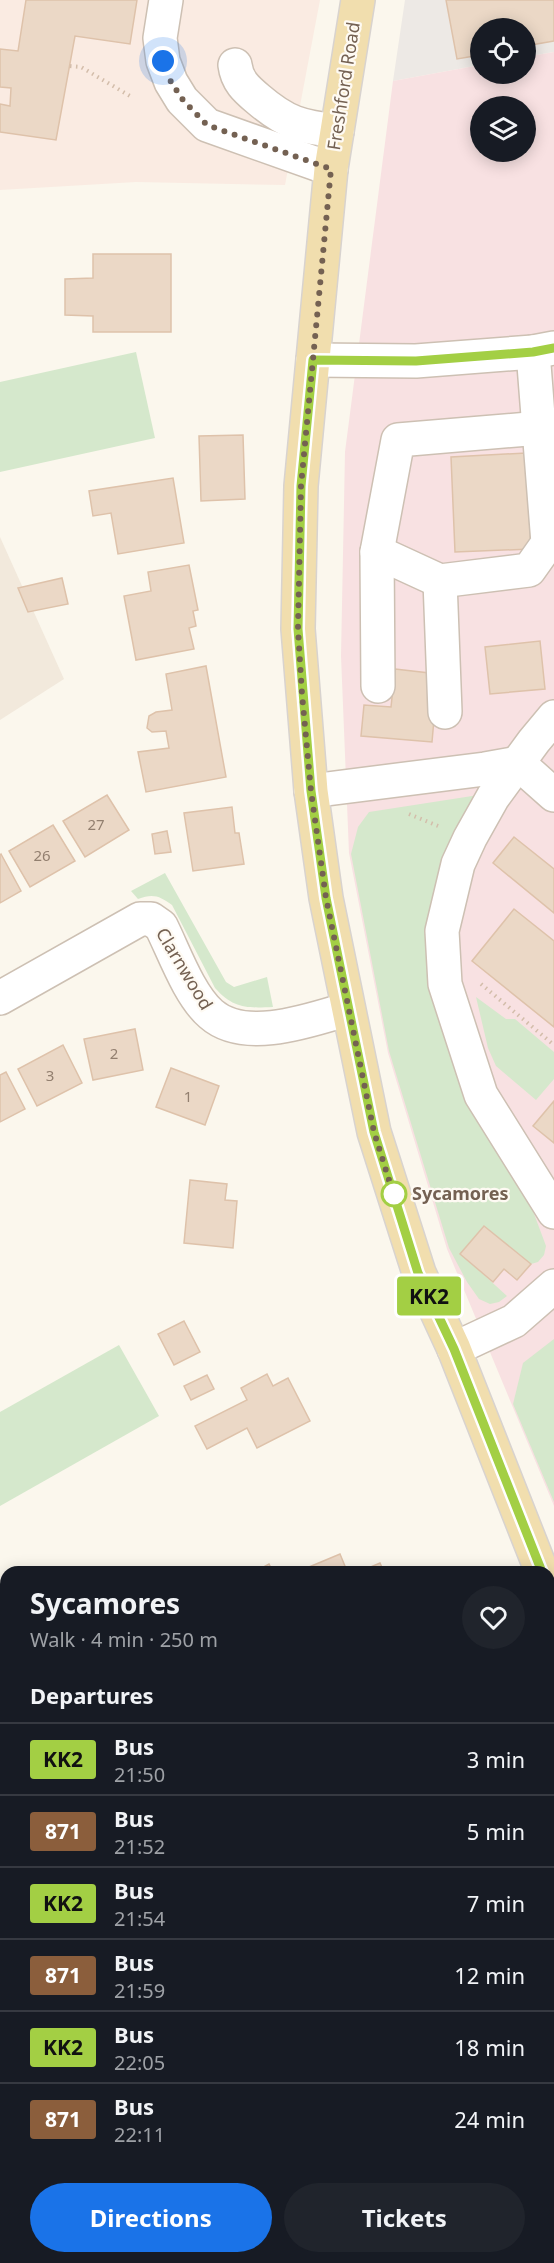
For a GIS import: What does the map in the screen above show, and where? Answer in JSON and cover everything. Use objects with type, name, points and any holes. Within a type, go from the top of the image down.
[{"type":"main road","name":"Freshford Road","points":[[358,0],[331,169],[301,486],[298,629],[311,791],[326,898],[374,1132],[418,1273],[454,1349],[540,1566]]},
{"type":"street","points":[[166,0],[160,38],[163,61],[171,82],[183,100],[207,125],[331,169]]},
{"type":"street","points":[[235,65],[237,77],[246,89],[276,115],[310,128],[337,131]]},
{"type":"street","points":[[313,360],[416,361],[544,350],[548,543],[529,570],[440,581],[377,552]]},
{"type":"street","points":[[378,686],[377,552],[399,440],[547,432]]},
{"type":"street","points":[[440,581],[445,712]]},
{"type":"street","points":[[554,718],[493,797],[470,838],[458,864],[442,932],[445,984],[481,1095],[554,1212]]},
{"type":"street","points":[[311,791],[518,763]]},
{"type":"street","points":[[518,763],[554,795]]},
{"type":"street","name":"Clarnwood","points":[[0,998],[140,919],[152,919],[161,926],[194,993],[211,1015],[230,1025],[251,1028],[292,1025],[348,1009]]},
{"type":"street","points":[[454,1349],[514,1322],[552,1290]]},
{"type":"path","points":[[70,66],[81,67],[130,96]]},
{"type":"path","points":[[471,981],[482,984],[554,1045]]},
{"type":"shaded area","points":[[0,0],[320,0],[285,185],[136,182],[0,190]]},
{"type":"shaded area","points":[[405,0],[554,0],[554,52],[536,55],[536,18],[470,18],[470,67],[393,81]]},
{"type":"shaded area","points":[[554,52],[554,1506],[447,1249],[388,1053],[349,853],[341,656],[345,452],[393,81],[470,67],[470,84],[536,84],[536,55]]},
{"type":"shaded area","points":[[0,537],[64,679],[0,720]]},
{"type":"green space","points":[[136,352],[155,438],[0,472],[0,382]]},
{"type":"green space","points":[[485,794],[459,846],[452,1053],[491,1143],[533,1211],[546,1246],[544,1255],[538,1262],[531,1264],[484,1226],[461,1254],[507,1296],[499,1302],[490,1304],[479,1299],[449,1248],[389,1051],[351,854],[358,827],[369,812]]},
{"type":"green space","points":[[165,873],[226,982],[234,987],[267,977],[273,1007],[241,1006],[228,1000],[215,988],[172,905],[156,896],[138,899],[131,891]]},
{"type":"green space","points":[[476,997],[506,1019],[515,1019],[554,1052],[554,1079],[536,1100],[496,1066],[488,1048]]},
{"type":"green space","points":[[554,1339],[554,1502],[513,1404],[523,1363]]},
{"type":"green space","points":[[119,1345],[159,1416],[0,1506],[0,1412]]},
{"type":"building","points":[[26,0],[137,0],[130,44],[75,36],[56,140],[0,132],[0,104],[10,106],[11,88],[0,87],[0,49],[18,51]]},
{"type":"building","points":[[446,0],[554,0],[554,41],[536,44],[536,18],[470,18],[470,57],[457,59]]},
{"type":"building","points":[[93,254],[171,254],[171,332],[93,332],[93,316],[65,315],[65,279],[93,278]]},
{"type":"building","points":[[243,435],[245,499],[201,501],[199,436]]},
{"type":"building","points":[[526,453],[531,549],[455,552],[451,457]]},
{"type":"building","points":[[173,478],[184,543],[118,554],[111,513],[93,516],[89,491]]},
{"type":"building","points":[[189,565],[198,610],[193,611],[196,626],[189,628],[194,649],[136,660],[124,596],[151,591],[148,572]]},
{"type":"building","points":[[62,578],[68,604],[28,612],[18,588]]},
{"type":"building","points":[[540,641],[545,689],[490,694],[485,647]]},
{"type":"building","points":[[206,666],[226,777],[146,792],[138,752],[169,748],[166,731],[152,732],[147,728],[149,716],[156,712],[172,710],[166,674]]},
{"type":"building","points":[[395,669],[438,674],[432,742],[361,736],[364,705],[391,707]]},
{"type":"building","points":[[107,795],[129,830],[85,857],[63,821]]},
{"type":"building","points":[[232,807],[235,833],[239,833],[244,864],[193,871],[184,813]]},
{"type":"building","points":[[53,825],[75,861],[30,887],[9,851]]},
{"type":"building","points":[[167,831],[171,852],[155,854],[152,834]]},
{"type":"building","points":[[514,837],[554,869],[554,913],[493,863]]},
{"type":"building","points":[[0,855],[21,891],[0,903]]},
{"type":"building","points":[[514,909],[554,941],[554,1027],[472,961]]},
{"type":"building","points":[[135,1029],[143,1070],[93,1080],[84,1039]]},
{"type":"building","points":[[63,1045],[82,1083],[37,1106],[18,1069]]},
{"type":"building","points":[[171,1068],[219,1086],[205,1125],[156,1107]]},
{"type":"building","points":[[6,1072],[25,1109],[0,1122],[0,1075]]},
{"type":"building","points":[[554,1101],[554,1143],[533,1126]]},
{"type":"building","points":[[190,1180],[227,1184],[225,1200],[237,1201],[233,1248],[184,1243]]},
{"type":"building","points":[[484,1226],[531,1264],[517,1280],[504,1269],[493,1282],[460,1254]]},
{"type":"building","points":[[184,1321],[200,1352],[174,1365],[158,1334]]},
{"type":"building","points":[[267,1374],[273,1386],[288,1378],[310,1421],[257,1448],[247,1428],[207,1449],[195,1426],[247,1400],[241,1388]]},
{"type":"building","points":[[207,1375],[214,1389],[191,1400],[184,1386]]},
{"type":"building","points":[[340,1554],[345,1566],[312,1566]]},
{"type":"bus line","name":"KK2","points":[[540,1566],[454,1349],[418,1273],[374,1132],[326,898],[311,791],[298,629],[301,486],[313,360],[416,361],[533,352],[554,348]]},
{"type":"place","name":"Sycamores","points":[[394,1194]]},
{"type":"route","points":[[163,61],[171,82],[183,100],[207,125],[331,169],[301,486],[298,629],[311,791],[326,898],[374,1132],[394,1196],[394,1194]]}]
